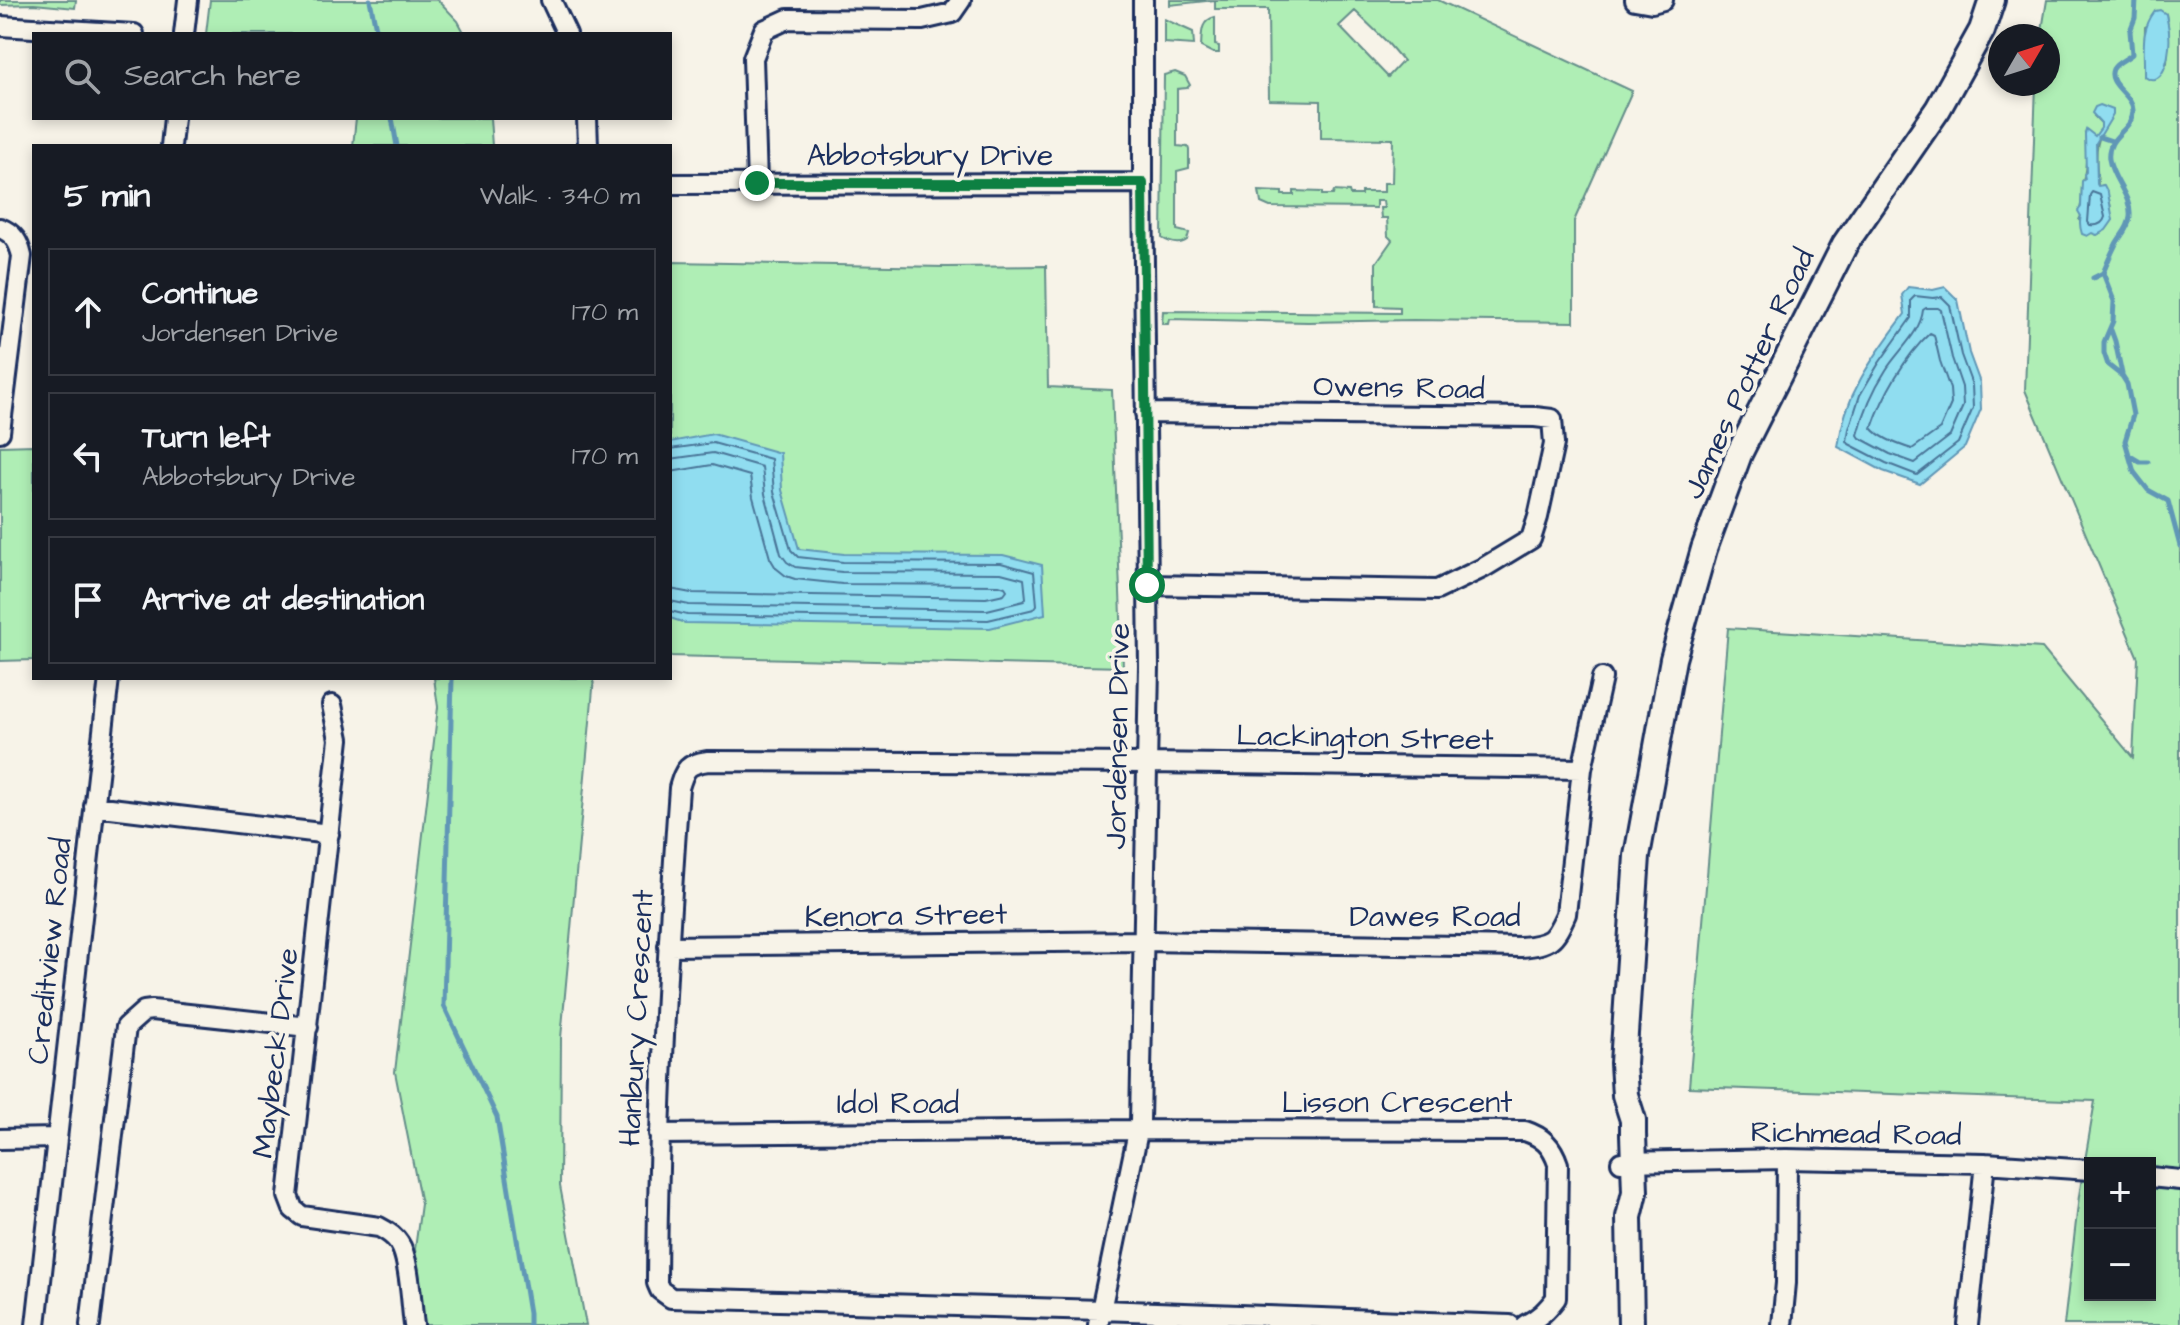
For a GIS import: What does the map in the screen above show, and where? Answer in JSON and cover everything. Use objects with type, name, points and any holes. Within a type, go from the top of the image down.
[{"type":"main road","name":"James Potter Road","points":[[1631,1325],[1629,1217],[1635,1192],[1627,1162],[1633,1120],[1625,1095],[1623,1063],[1637,856],[1673,659],[1704,549],[1739,454],[1845,244],[1938,109],[1982,30],[1992,0]]},
{"type":"street","points":[[184,32],[188,0]]},
{"type":"street","points":[[551,0],[566,32]]},
{"type":"street","points":[[757,183],[753,58],[764,30],[788,19],[922,20],[952,13],[961,0]]},
{"type":"street","name":"Jordensen Drive","points":[[1099,1317],[1139,1130],[1147,763],[1143,0]]},
{"type":"street","points":[[1635,0],[1652,3],[1663,0]]},
{"type":"street","points":[[0,26],[117,32]]},
{"type":"street","points":[[171,144],[174,120]]},
{"type":"street","points":[[587,120],[588,144]]},
{"type":"street","name":"Abbotsbury Drive","points":[[672,184],[1143,183]]},
{"type":"street","points":[[0,228],[14,237],[22,256],[0,432]]},
{"type":"street","name":"Owens Road","points":[[1145,413],[1552,419],[1554,444],[1531,539],[1483,568],[1437,590],[1147,585]]},
{"type":"street","name":"Dawes Road","points":[[1143,941],[1521,947],[1542,945],[1552,940],[1566,914],[1582,769],[1602,678]]},
{"type":"street","name":"Creditview Road","points":[[36,1325],[109,680]]},
{"type":"street","name":"Maybeck Drive","points":[[332,705],[339,739],[288,1196],[297,1213],[306,1218],[379,1227],[398,1241],[405,1253],[414,1325]]},
{"type":"street","name":"Hanbury Crescent","points":[[1099,1317],[671,1298],[660,1290],[657,1283],[659,1134],[679,788],[686,768],[708,761],[1147,763]]},
{"type":"street","name":"Lackington Street","points":[[1147,763],[1582,769]]},
{"type":"street","points":[[94,806],[329,834]]},
{"type":"street","name":"Kenora Street","points":[[668,946],[1143,941]]},
{"type":"street","points":[[90,1325],[126,1027],[144,1011],[152,1010],[308,1027]]},
{"type":"street","name":"Idol Road","points":[[659,1134],[1139,1130]]},
{"type":"street","name":"Lisson Crescent","points":[[1139,1130],[1525,1131],[1537,1135],[1547,1142],[1558,1164],[1556,1298],[1548,1310],[1525,1325]]},
{"type":"street","points":[[0,1139],[57,1138]]},
{"type":"street","points":[[1782,1325],[1786,1283],[1787,1159]]},
{"type":"street","name":"Richmead Road","points":[[1627,1162],[1787,1159],[1985,1163],[2084,1170]]},
{"type":"street","points":[[1968,1325],[1985,1163]]},
{"type":"street","points":[[2156,1178],[2179,1180]]},
{"type":"street","points":[[1099,1317],[1510,1325]]},
{"type":"green space","points":[[0,0],[76,0],[75,8],[0,5]]},
{"type":"green space","points":[[210,0],[438,0],[464,32],[206,32]]},
{"type":"green space","points":[[1170,0],[1215,0],[1170,5]]},
{"type":"green space","points":[[1215,0],[1438,0],[1632,91],[1574,221],[1574,322],[1169,319],[1168,324],[1162,324],[1163,311],[1400,313],[1400,307],[1376,306],[1376,263],[1392,240],[1388,236],[1387,218],[1381,218],[1383,201],[1376,201],[1376,208],[1270,207],[1261,203],[1259,191],[1282,192],[1282,195],[1294,195],[1294,191],[1322,192],[1322,195],[1333,195],[1334,191],[1349,192],[1350,195],[1384,192],[1384,183],[1392,183],[1393,139],[1321,138],[1321,101],[1269,100],[1268,9],[1215,9]],"holes":[[[1355,11],[1403,61],[1388,77],[1339,26]]]},
{"type":"green space","points":[[2047,0],[2180,0],[2180,1325],[2064,1325],[2084,1166],[2084,1301],[2156,1301],[2156,1157],[2086,1157],[2095,1101],[1689,1087],[1728,628],[2042,648],[2133,758],[2138,658],[2025,390],[2036,96],[2060,96],[2060,24],[2043,24]],"holes":[[[2166,14],[2169,33],[2167,63],[2144,76],[2145,27]],[[2095,117],[2111,117],[2100,135],[2096,158],[2098,187],[2103,185],[2111,212],[2107,225],[2097,235],[2079,220],[2086,161],[2085,134],[2095,137],[2102,128]]]},
{"type":"green space","points":[[1215,17],[1215,45],[1219,46],[1219,53],[1201,47],[1204,25]]},
{"type":"green space","points":[[1164,19],[1193,32],[1194,45],[1164,43]]},
{"type":"green space","points":[[1175,72],[1185,76],[1190,85],[1177,89],[1177,146],[1188,147],[1189,150],[1189,168],[1177,171],[1177,230],[1189,233],[1187,240],[1178,243],[1162,238],[1164,75]]},
{"type":"green space","points":[[356,120],[490,120],[492,144],[353,144]]},
{"type":"green space","points":[[672,262],[1046,266],[1048,387],[1112,390],[1123,667],[672,656]]},
{"type":"green space","points":[[32,445],[32,660],[0,661],[0,446]]},
{"type":"green space","points":[[434,680],[594,680],[561,1038],[560,1186],[586,1325],[425,1325],[415,1249],[421,1204],[395,1072],[438,707]]},
{"type":"water","points":[[2155,11],[2166,14],[2169,47],[2162,73],[2151,79],[2144,76],[2145,34]]},
{"type":"water","points":[[2100,105],[2113,110],[2096,143],[2097,184],[2104,185],[2108,193],[2113,220],[2106,230],[2087,236],[2082,234],[2078,211],[2086,172],[2085,134],[2086,129],[2095,136],[2101,128],[2101,123],[2092,113]]},
{"type":"water","points":[[1908,287],[1933,290],[1945,287],[1958,300],[1969,353],[1980,383],[1981,409],[1965,447],[1920,484],[1883,471],[1838,447],[1847,409],[1862,376],[1905,314],[1902,295]]},
{"type":"water","points":[[713,434],[780,453],[782,490],[799,549],[844,554],[1003,555],[1042,565],[1045,614],[990,628],[685,623],[672,619],[672,442]]},
{"type":"waterway","points":[[370,0],[377,32]]},
{"type":"waterway","points":[[2136,0],[2135,18],[2130,31],[2132,54],[2113,69],[2112,75],[2133,111],[2129,124],[2111,144],[2109,151],[2111,167],[2128,202],[2130,217],[2103,273],[2114,301],[2113,321],[2104,342],[2104,353],[2108,365],[2127,384],[2133,415],[2125,441],[2134,472],[2148,490],[2168,501],[2180,546]]},
{"type":"waterway","points":[[392,120],[397,144]]},
{"type":"waterway","points":[[2100,137],[2112,141]]},
{"type":"waterway","points":[[2093,278],[2103,273]]},
{"type":"waterway","points":[[2111,330],[2122,374]]},
{"type":"waterway","points":[[2130,456],[2140,462],[2148,462]]},
{"type":"waterway","points":[[452,680],[444,1006],[497,1117],[529,1325]]},
{"type":"route","points":[[757,183],[1143,183],[1147,585]]}]
